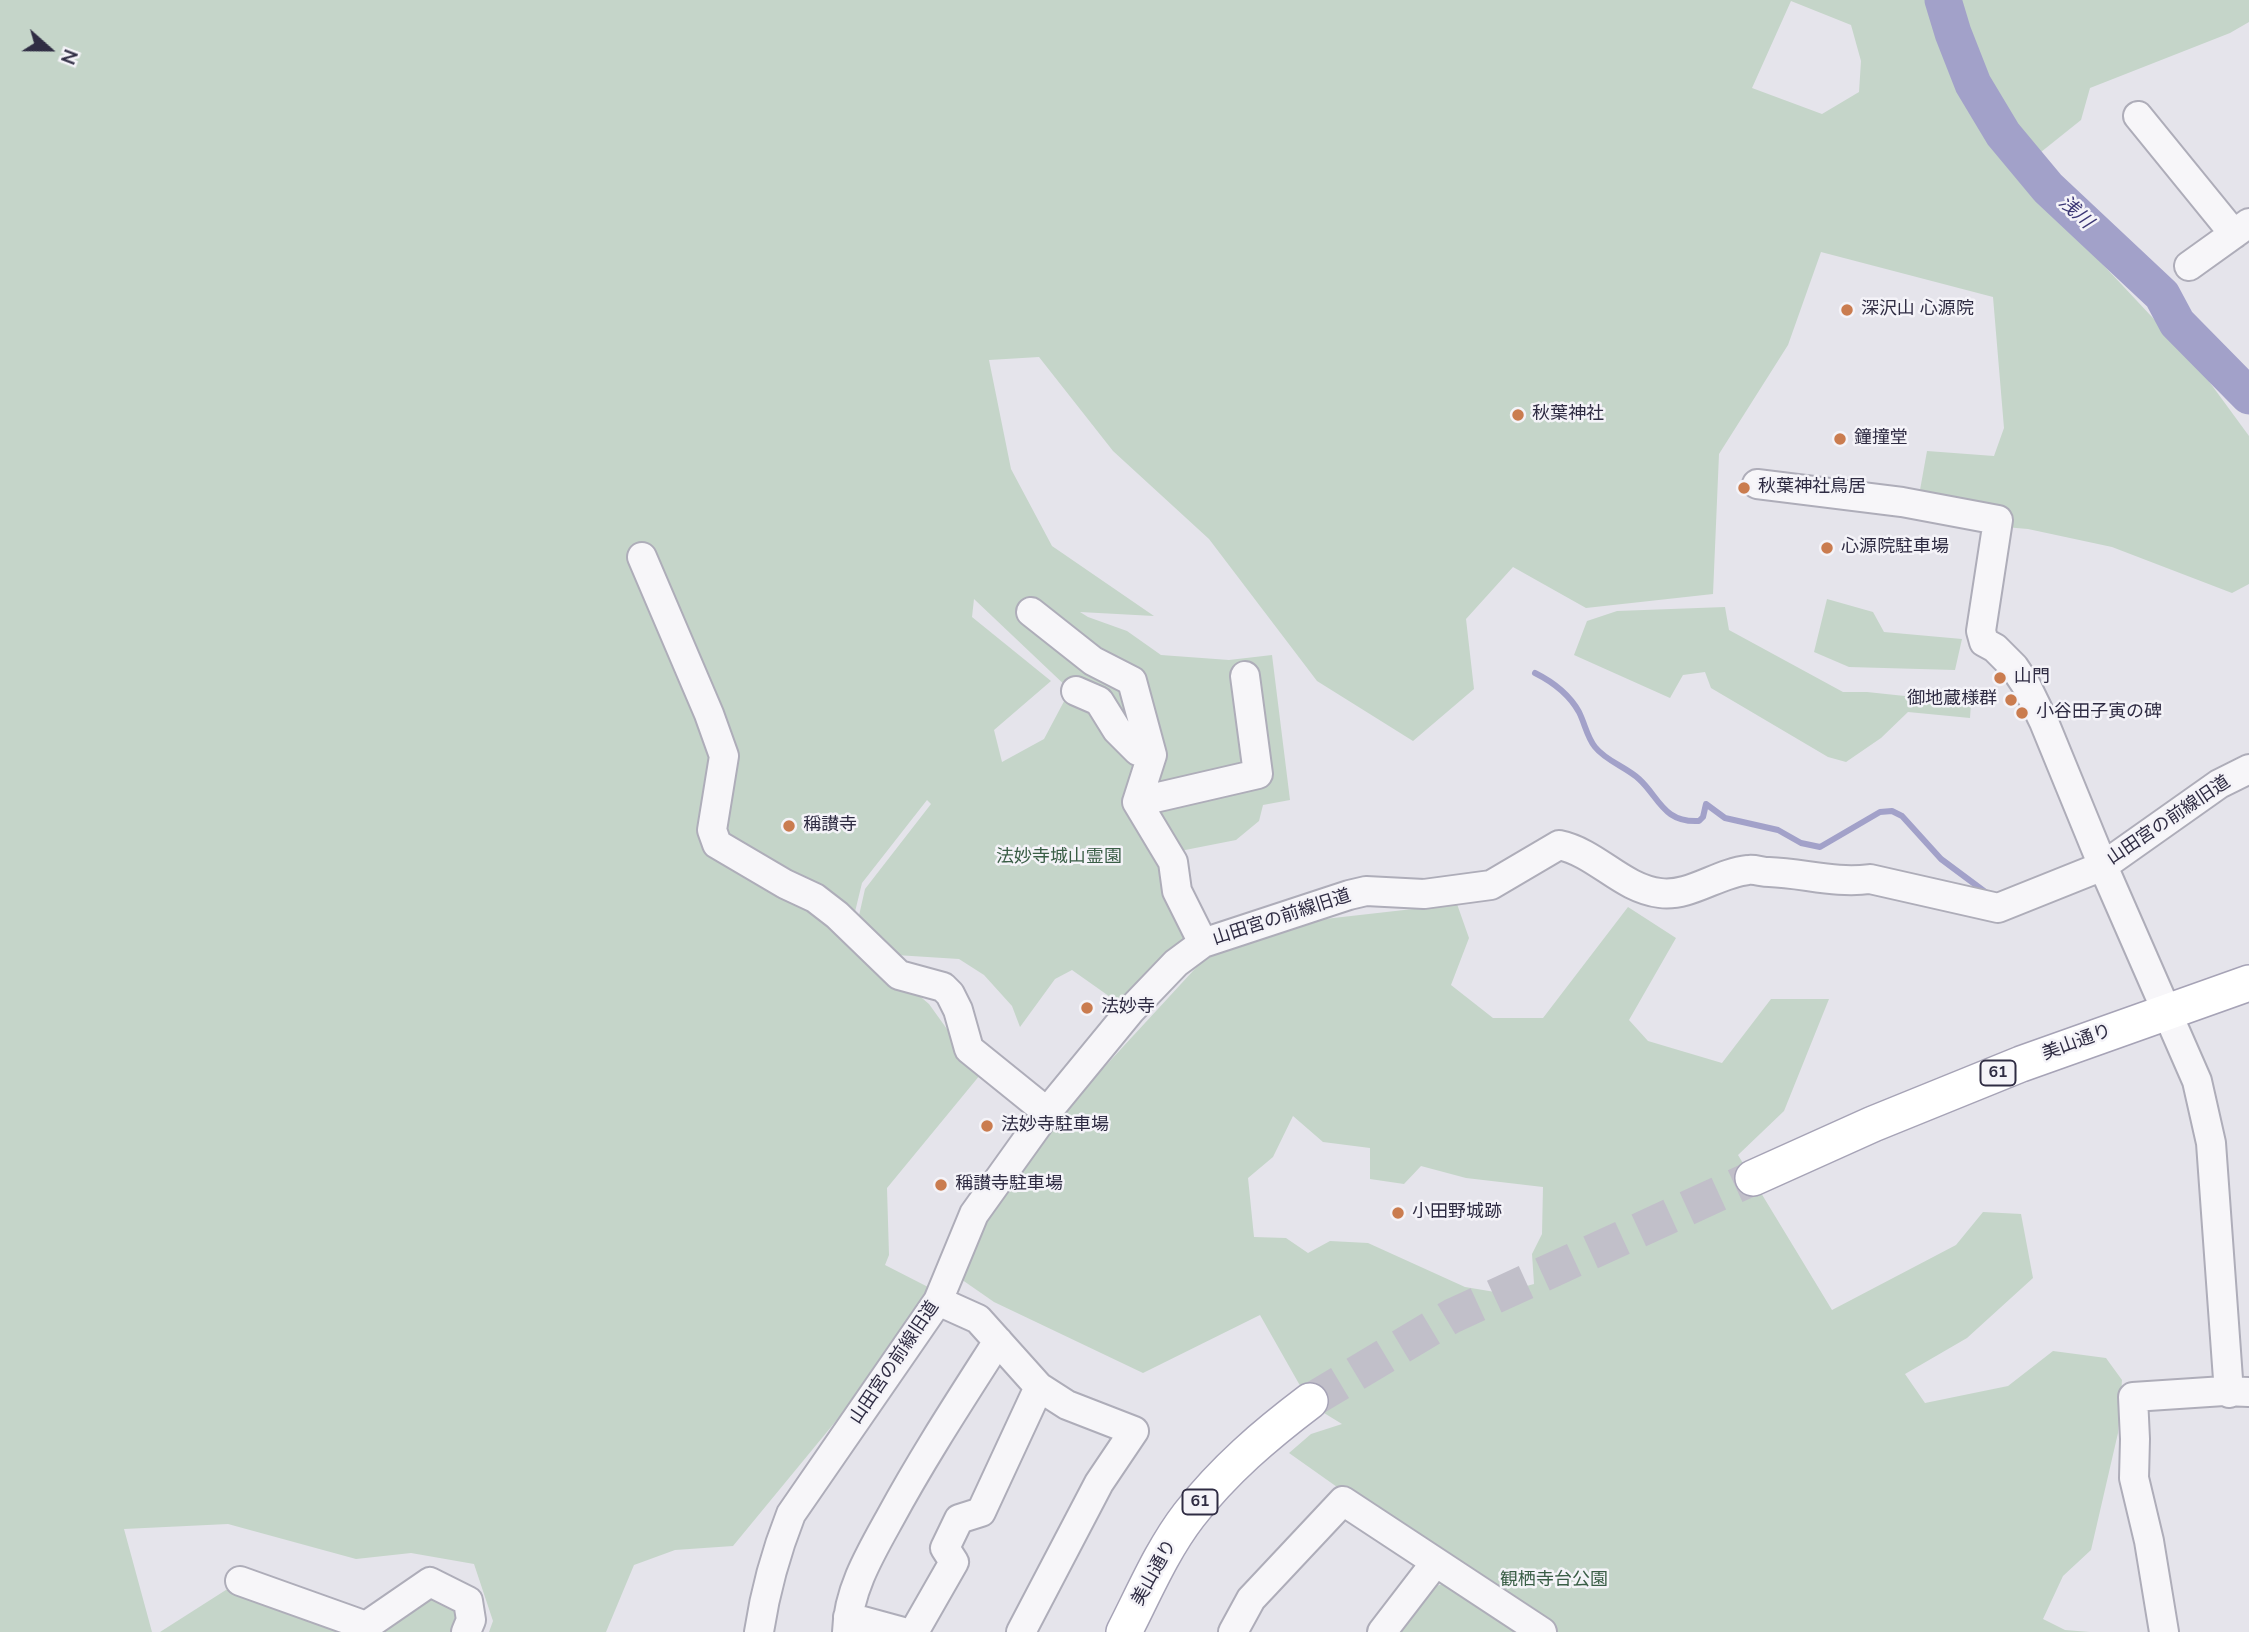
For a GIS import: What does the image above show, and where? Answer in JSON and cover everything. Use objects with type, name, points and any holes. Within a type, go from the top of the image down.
[{"type":"main road","name":"美山通り","points":[[1753,1178],[1989,1076],[2249,983]]},
{"type":"main road","name":"美山通り","points":[[1124,1632],[1153,1573],[1188,1517],[1223,1475],[1262,1437],[1310,1401]]},
{"type":"street","points":[[2138,116],[2241,228],[2189,266]]},
{"type":"street","points":[[1757,484],[1902,502],[1998,520],[1981,631],[1984,642],[1995,648],[2014,667],[2044,722],[2197,1081],[2211,1143],[2239,1392],[2133,1397],[2134,1478],[2149,1541],[2164,1632]]},
{"type":"street","points":[[642,557],[709,714],[724,756],[712,830],[718,844],[785,884],[815,898],[837,915],[899,975],[943,987],[958,1010],[969,1048],[1047,1112]]},
{"type":"street","points":[[1031,612],[1093,661],[1132,681],[1152,755],[1137,802],[1172,862],[1177,891],[1203,943]]},
{"type":"street","points":[[1137,802],[1258,774],[1245,676]]},
{"type":"street","points":[[1076,691],[1099,701],[1117,730],[1138,751],[1152,755]]},
{"type":"street","name":"山田宮の前線旧道","points":[[759,1632],[776,1558],[791,1514],[938,1301],[974,1214],[1047,1112],[1130,1011],[1176,964],[1203,943],[1366,891],[1424,894],[1491,885],[1559,845],[1589,856],[1635,887],[1661,894],[1684,891],[1749,870],[1850,882],[1870,879],[1998,908],[2101,859],[2219,784],[2249,769]]},
{"type":"street","points":[[938,1301],[978,1320],[1039,1387],[1068,1405],[1134,1431],[1099,1483],[1021,1632]]},
{"type":"street","points":[[903,1632],[847,1624],[856,1586],[906,1488],[998,1341]]},
{"type":"street","points":[[914,1632],[954,1562],[945,1548],[959,1519],[981,1512],[1039,1387]]},
{"type":"street","points":[[1233,1632],[1251,1599],[1343,1502],[1542,1632]]},
{"type":"street","points":[[1382,1632],[1435,1563]]},
{"type":"street","points":[[240,1580],[366,1626],[430,1582],[468,1601],[471,1620],[466,1632]]},
{"type":"green space","name":"法妙寺城山霊園","points":[[0,0],[2249,0],[2249,22],[2230,33],[2090,88],[2081,120],[2041,152],[2025,177],[2197,365],[2249,436],[2249,584],[2232,593],[2112,547],[2028,529],[1947,522],[1920,490],[1927,451],[1994,456],[2004,428],[1993,297],[1821,252],[1788,345],[1719,454],[1713,594],[1586,608],[1513,567],[1466,619],[1474,689],[1413,741],[1317,681],[1209,539],[1113,451],[1039,357],[989,360],[1011,469],[1052,546],[1154,616],[1080,612],[1127,631],[1161,655],[1229,660],[1272,655],[1290,800],[1263,805],[1259,821],[1236,840],[1180,851],[1203,943],[1130,1011],[1072,970],[1055,979],[1020,1027],[1012,1006],[984,975],[959,959],[896,955],[858,920],[865,889],[931,804],[927,800],[862,883],[853,920],[843,931],[929,1004],[980,1075],[887,1188],[889,1255],[885,1265],[930,1288],[859,1393],[733,1546],[675,1550],[634,1565],[606,1632],[489,1632],[493,1621],[474,1564],[411,1553],[356,1559],[228,1524],[124,1529],[152,1632],[0,1632]],"holes":[[[1791,1],[1851,25],[1861,61],[1859,92],[1822,114],[1752,88]],[[974,599],[1070,690],[1044,739],[1002,762],[994,730],[1051,681],[972,617]]]},
{"type":"green space","points":[[1827,599],[1873,612],[1884,632],[1962,639],[1955,670],[1849,667],[1814,652]]},
{"type":"green space","points":[[1725,607],[1729,630],[1843,692],[1971,703],[1970,718],[1908,712],[1881,738],[1846,762],[1828,757],[1711,688],[1705,672],[1683,675],[1670,698],[1574,655],[1587,621],[1617,611]]},
{"type":"green space","name":"観栖寺台公園","points":[[1457,904],[1469,938],[1451,985],[1493,1018],[1543,1018],[1628,907],[1676,938],[1629,1020],[1648,1041],[1722,1063],[1771,999],[1829,999],[1784,1111],[1738,1155],[1832,1310],[1956,1245],[1983,1212],[2021,1214],[2033,1278],[1967,1338],[1905,1374],[1925,1403],[2008,1386],[2053,1351],[2106,1358],[2122,1380],[2118,1433],[2091,1550],[2063,1576],[2043,1619],[2065,1630],[2090,1632],[1542,1632],[1289,1453],[1311,1434],[1342,1424],[1311,1405],[1260,1315],[1143,1373],[994,1302],[958,1277],[1002,1178],[1216,946],[1298,922]],"holes":[[[1293,1116],[1323,1142],[1370,1148],[1370,1179],[1404,1184],[1421,1166],[1466,1178],[1543,1187],[1542,1234],[1532,1254],[1534,1284],[1501,1293],[1465,1287],[1368,1243],[1330,1241],[1308,1253],[1286,1238],[1254,1237],[1248,1178],[1273,1157]]]},
{"type":"green space","points":[[240,1581],[366,1626],[430,1582],[468,1601],[466,1632],[160,1632]]},
{"type":"green space","points":[[1448,1582],[1526,1632],[1400,1632],[1436,1586]]},
{"type":"waterway","name":"浅川","points":[[1943,0],[1973,84],[2003,134],[2048,188],[2162,295],[2177,323],[2249,396]]},
{"type":"waterway","points":[[1535,673],[1554,685],[1570,700],[1579,712],[1595,747],[1639,779],[1663,808],[1677,818],[1699,821],[1703,817],[1706,804],[1725,818],[1778,830],[1801,843],[1820,847],[1880,812],[1892,811],[1902,816],[1941,859],[1988,894]]},
{"type":"tunnel","points":[[1310,1401],[1452,1316],[1753,1178]]},
{"type":"place","name":"深沢山 心源院","points":[[1847,310]]},
{"type":"place","name":"秋葉神社","points":[[1518,415]]},
{"type":"place","name":"鐘撞堂","points":[[1840,439]]},
{"type":"place","name":"秋葉神社鳥居","points":[[1744,488]]},
{"type":"place","name":"心源院駐車場","points":[[1827,548]]},
{"type":"place","name":"山門","points":[[2000,678]]},
{"type":"place","name":"御地蔵様群","points":[[2011,700]]},
{"type":"place","name":"小谷田子寅の碑","points":[[2022,713]]},
{"type":"place","name":"稱讃寺","points":[[789,826]]},
{"type":"place","name":"法妙寺","points":[[1087,1008]]},
{"type":"place","name":"法妙寺駐車場","points":[[987,1126]]},
{"type":"place","name":"稱讃寺駐車場","points":[[941,1185]]},
{"type":"place","name":"小田野城跡","points":[[1398,1213]]}]
